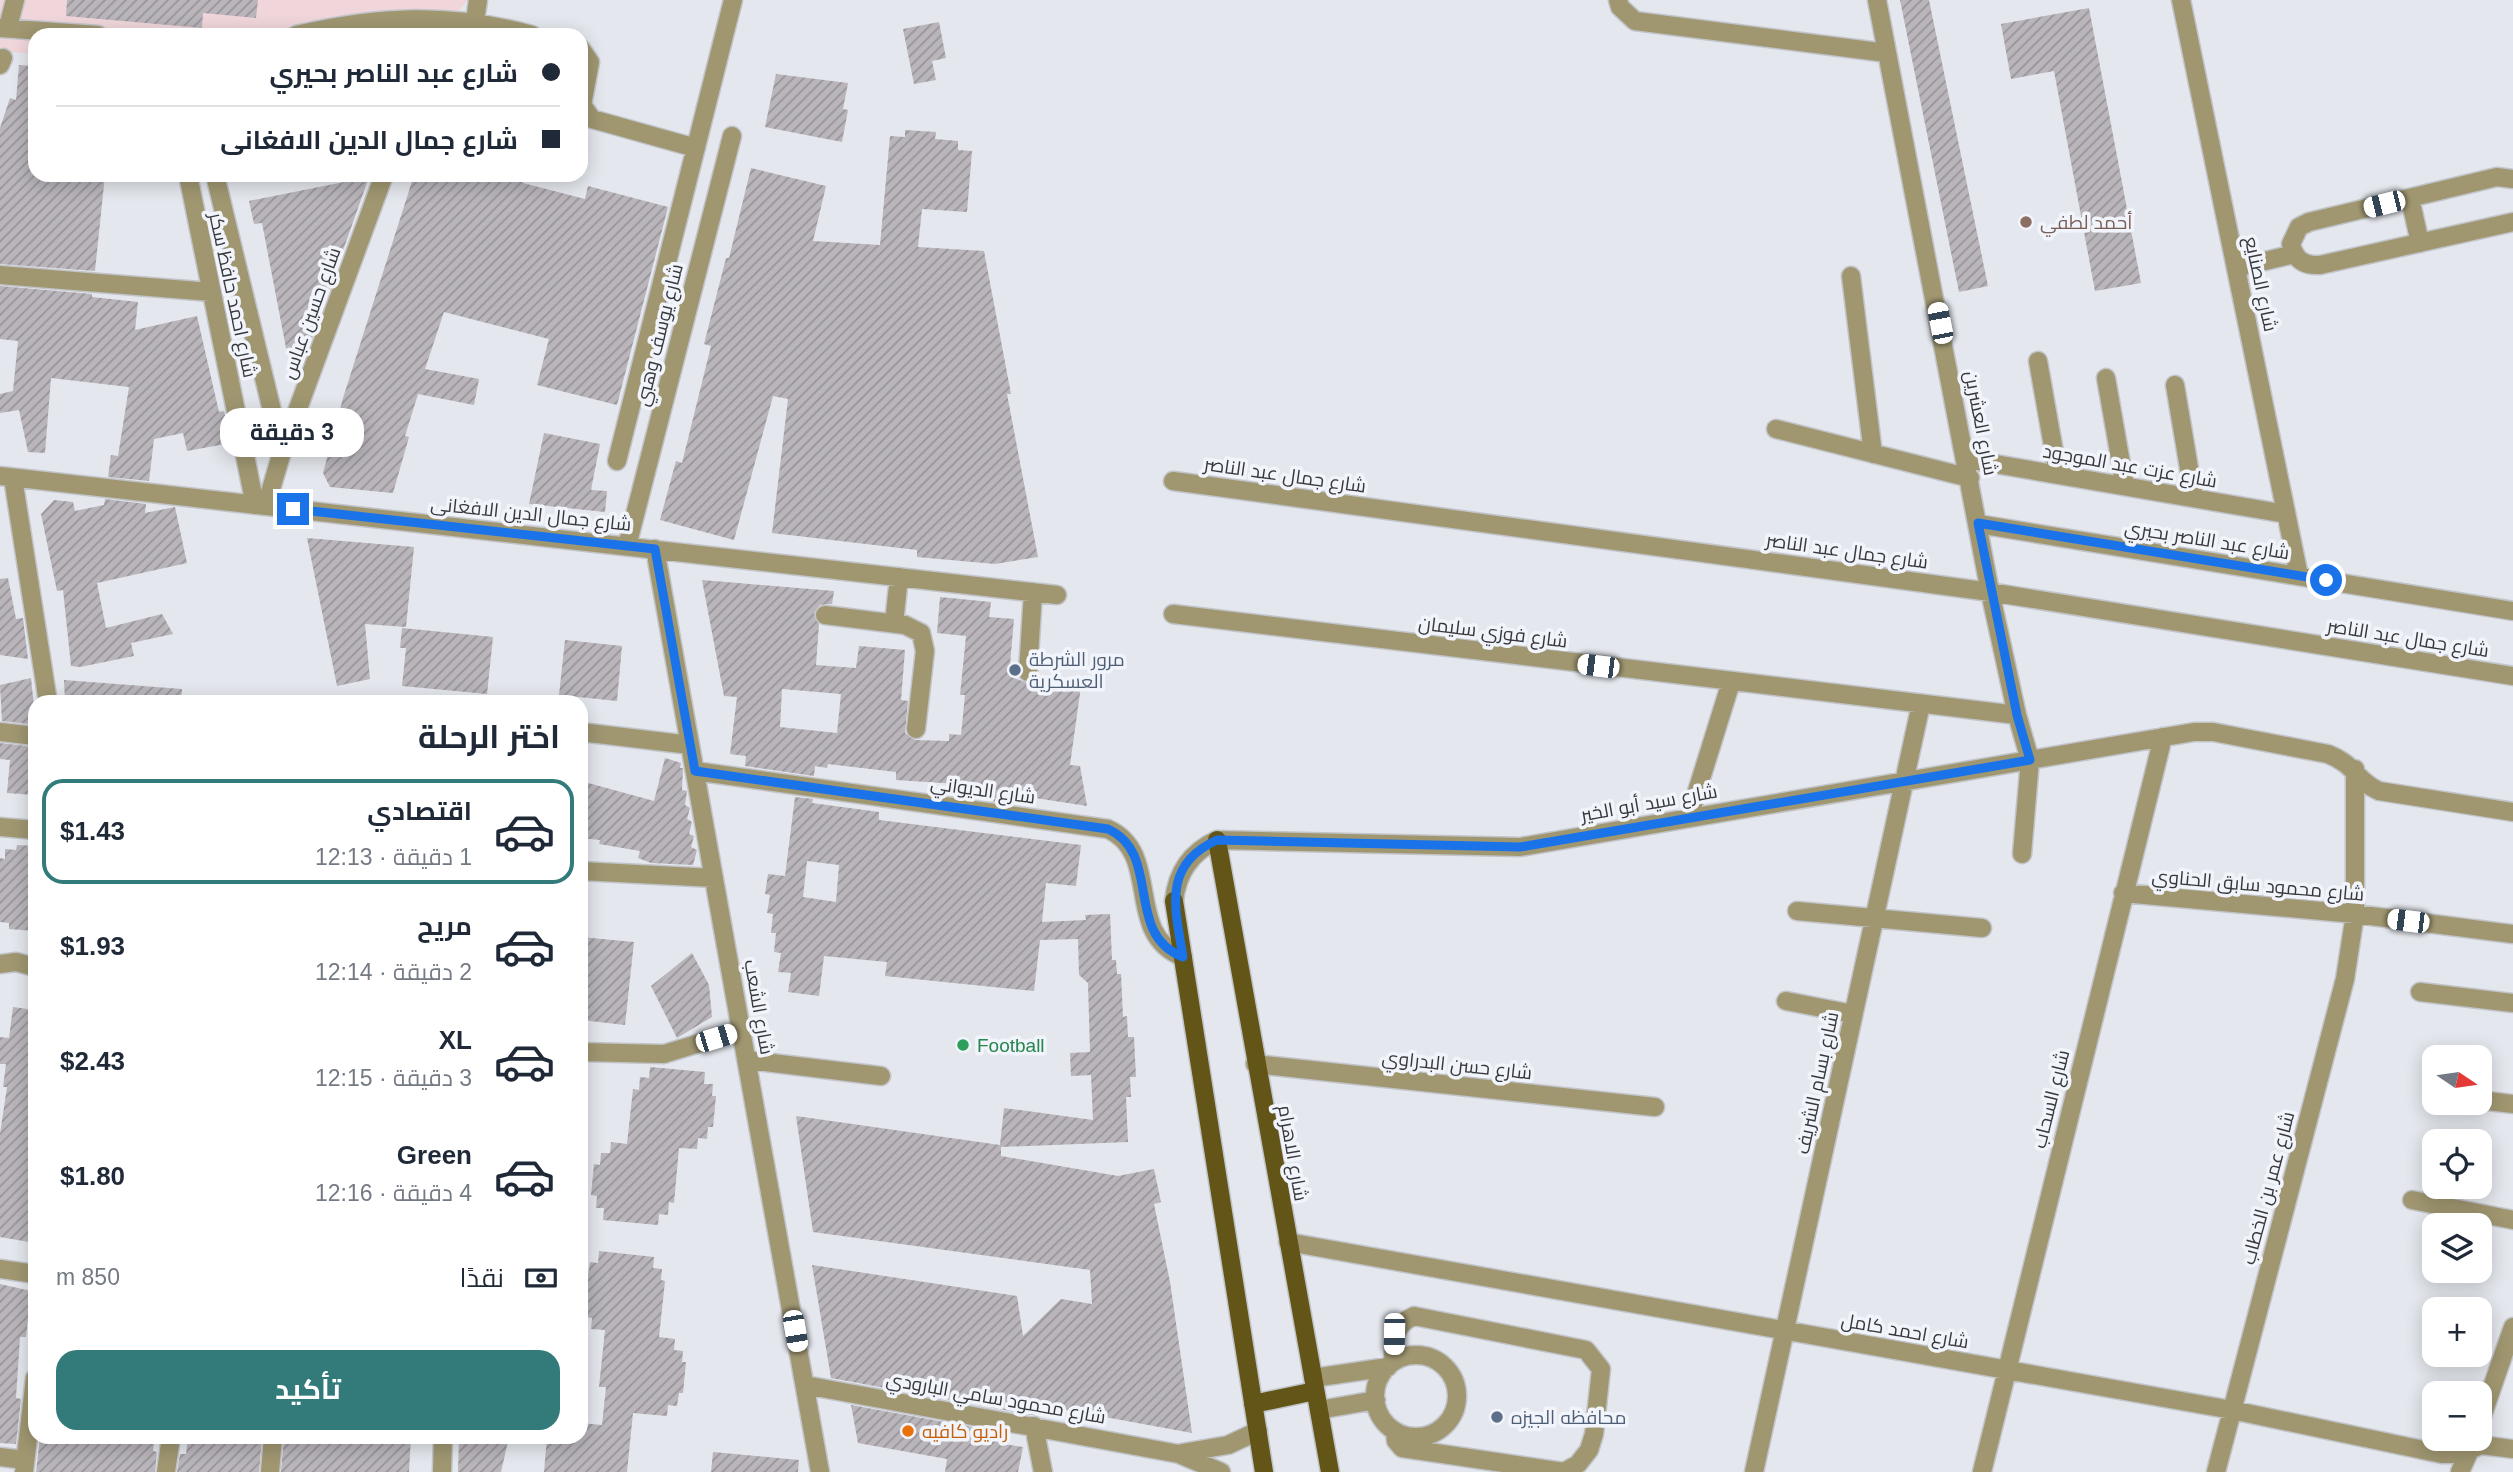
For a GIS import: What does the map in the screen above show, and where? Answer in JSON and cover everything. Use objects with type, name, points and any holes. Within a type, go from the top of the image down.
[{"type":"main road","name":"شارع الاهرام","points":[[1217,840],[1330,1472]]},
{"type":"main road","points":[[1174,901],[1264,1472]]},
{"type":"main road","points":[[1253,1404],[1314,1385]]},
{"type":"street","points":[[15,0],[4,28],[28,30]]},
{"type":"street","points":[[475,21],[478,0]]},
{"type":"street","points":[[617,461],[733,0]]},
{"type":"street","name":"شارع العشرين","points":[[1877,0],[1990,592],[2017,715],[2030,760],[2022,855]]},
{"type":"street","name":"شارع الصنايع","points":[[2181,0],[2299,576]]},
{"type":"street","points":[[1619,4],[1635,21],[1887,53]]},
{"type":"street","points":[[346,28],[411,19],[475,21],[504,28]]},
{"type":"street","points":[[588,113],[592,119],[696,148]]},
{"type":"street","name":"شارع يوسف وهبي","points":[[627,546],[732,136]]},
{"type":"street","points":[[2294,254],[2293,234],[2308,222],[2497,177],[2513,179]]},
{"type":"street","name":"شارع احمد حافظ سكر","points":[[189,182],[211,292],[260,505]]},
{"type":"street","name":"شارع احمد حافظ سكر","points":[[217,182],[282,452]]},
{"type":"street","name":"شارع حسين عباس","points":[[260,505],[381,182]]},
{"type":"street","points":[[2410,198],[2420,243]]},
{"type":"street","points":[[2236,268],[2294,254],[2309,265],[2513,222]]},
{"type":"street","points":[[0,275],[211,292]]},
{"type":"street","points":[[1851,276],[1874,454]]},
{"type":"street","points":[[2038,361],[2057,474]]},
{"type":"street","points":[[2106,378],[2125,486]]},
{"type":"street","points":[[2175,385],[2194,498]]},
{"type":"street","points":[[1776,429],[1970,478]]},
{"type":"street","name":"شارع عزت عبد الموجود","points":[[1966,458],[2286,514]]},
{"type":"street","points":[[7,477],[47,695]]},
{"type":"street","name":"شارع جمال الدين الافغانى","points":[[7,477],[1057,595]]},
{"type":"street","name":"شارع جمال عبد الناصر","points":[[1173,481],[1990,592],[2513,677]]},
{"type":"street","name":"شارع عبد الناصر بحيري","points":[[1978,523],[2513,611]]},
{"type":"street","name":"شارع الشعب","points":[[655,549],[820,1472]]},
{"type":"street","points":[[894,623],[899,577]]},
{"type":"street","points":[[1028,672],[1033,592]]},
{"type":"street","name":"شارع فوزي سليمان","points":[[1172,614],[2017,715]]},
{"type":"street","points":[[825,615],[914,627],[925,642],[916,729]]},
{"type":"street","points":[[1689,817],[1731,682]]},
{"type":"street","name":"شارع بسام الشريف","points":[[1754,1472],[1921,704]]},
{"type":"street","points":[[0,732],[28,735]]},
{"type":"street","name":"شارع سيد أبو الخير","points":[[1217,840],[1520,847],[2163,737],[2213,732],[2328,754],[2355,769],[2368,787],[2379,791],[2513,812]]},
{"type":"street","points":[[588,733],[690,745]]},
{"type":"street","name":"شارع السحاب","points":[[1982,1472],[2163,737]]},
{"type":"street","name":"شارع عمر بن الخطاب","points":[[2216,1472],[2345,979],[2355,914],[2355,769]]},
{"type":"street","name":"شارع الديواني","points":[[695,771],[1108,829],[1125,839],[1136,856],[1146,915],[1153,933],[1171,952],[1183,957]]},
{"type":"street","points":[[0,827],[28,829]]},
{"type":"street","points":[[1174,901],[1184,867],[1200,849],[1217,840]]},
{"type":"street","points":[[588,871],[714,878]]},
{"type":"street","name":"شارع محمود سابق الحناوي","points":[[2123,893],[2355,914],[2513,934]]},
{"type":"street","points":[[1797,911],[1982,928]]},
{"type":"street","points":[[0,964],[16,962],[28,965]]},
{"type":"street","points":[[2420,992],[2513,1003]]},
{"type":"street","points":[[1786,1001],[1853,1014]]},
{"type":"street","points":[[588,1052],[664,1054],[742,1030]]},
{"type":"street","points":[[747,1060],[881,1076]]},
{"type":"street","name":"شارع حسن البدراوي","points":[[1255,1064],[1655,1107]]},
{"type":"street","points":[[2492,1101],[2513,1104]]},
{"type":"street","points":[[2412,1200],[2513,1220]]},
{"type":"street","name":"شارع احمد كامل","points":[[1288,1242],[2232,1410],[2422,1450]]},
{"type":"street","points":[[0,1269],[28,1273]]},
{"type":"street","points":[[1314,1385],[1391,1365],[1416,1355],[1438,1361],[1453,1378],[1457,1389],[1454,1412],[1439,1430],[1418,1437],[1395,1431],[1382,1418],[1376,1400],[1378,1382],[1391,1365],[1394,1334],[1401,1322],[1414,1316],[1587,1350],[1601,1369],[1589,1450],[1578,1464],[1564,1472],[1402,1448],[1396,1441],[1395,1431]]},
{"type":"street","points":[[2492,1387],[2513,1327]]},
{"type":"street","name":"شارع محمود سامي البارودي","points":[[805,1385],[1179,1454],[1221,1472]]},
{"type":"street","points":[[1319,1410],[1376,1400]]},
{"type":"street","points":[[1034,1426],[1043,1472]]},
{"type":"street","name":"شارع محمود سامي البارودي","points":[[1179,1454],[1228,1445],[1258,1431]]},
{"type":"street","points":[[0,1457],[24,1466],[28,1434]]},
{"type":"street","points":[[166,1472],[170,1444]]},
{"type":"street","points":[[270,1472],[272,1444]]},
{"type":"street","points":[[442,1472],[443,1444]]},
{"type":"street","name":"شارع احمد كامل","points":[[2492,1446],[2513,1449]]},
{"type":"street","name":"شارع احمد كامل","points":[[2428,1451],[2442,1454],[2460,1454],[2464,1451]]},
{"type":"street","points":[[2460,1472],[2469,1451]]},
{"type":"shaded area","points":[[0,0],[468,0],[444,28],[28,28],[28,53],[0,51]]},
{"type":"building","points":[[67,0],[258,0],[256,18],[203,13],[202,28],[66,16]]},
{"type":"building","points":[[1900,0],[1929,0],[1988,286],[1959,292]]},
{"type":"building","points":[[2089,8],[2141,283],[2095,291],[2054,71],[2011,79],[2001,24]]},
{"type":"building","points":[[939,22],[946,58],[932,61],[936,80],[914,84],[903,29]]},
{"type":"building","points":[[19,65],[28,66],[28,182],[104,182],[95,271],[0,264],[0,128],[10,98],[16,100]]},
{"type":"building","points":[[776,74],[848,83],[843,109],[848,110],[842,142],[765,127]]},
{"type":"building","points":[[905,130],[936,132],[935,139],[958,141],[958,150],[972,151],[967,212],[922,209],[918,247],[984,251],[1011,394],[1007,394],[1038,557],[995,564],[917,557],[917,550],[772,533],[788,399],[773,396],[734,540],[660,520],[676,461],[682,463],[711,346],[704,344],[751,168],[826,186],[813,241],[880,245],[890,136],[905,137]]},
{"type":"building","points":[[344,182],[367,182],[306,355],[289,353],[286,348],[262,223],[254,224],[249,201]]},
{"type":"building","points":[[412,182],[523,182],[585,199],[588,186],[668,207],[617,405],[537,385],[549,339],[444,312],[425,369],[479,379],[474,405],[418,394],[405,436],[409,437],[393,493],[330,487],[323,473],[343,398]]},
{"type":"building","points":[[0,286],[92,294],[92,297],[138,302],[135,330],[197,316],[219,412],[224,411],[231,443],[187,451],[183,433],[154,439],[149,481],[108,477],[111,455],[118,456],[129,387],[51,378],[45,453],[28,452],[19,410],[0,413],[0,394],[13,391],[18,341],[0,339]]},
{"type":"building","points":[[544,433],[600,444],[591,490],[607,491],[605,512],[529,504]]},
{"type":"building","points":[[105,499],[146,504],[145,513],[175,507],[187,563],[97,583],[106,628],[162,614],[173,634],[131,643],[134,656],[80,667],[71,666],[63,590],[57,591],[41,514],[54,500],[73,502],[75,511],[104,505]]},
{"type":"building","points":[[307,538],[414,547],[406,627],[365,624],[370,679],[337,686]]},
{"type":"building","points":[[8,578],[16,619],[23,618],[28,659],[0,655],[0,579]]},
{"type":"building","points":[[702,580],[834,591],[832,604],[820,605],[814,613],[819,624],[816,665],[856,668],[859,646],[905,650],[901,700],[908,701],[905,733],[915,740],[949,741],[949,734],[961,735],[965,695],[960,695],[966,636],[937,633],[940,597],[991,602],[989,617],[1014,619],[1009,676],[1027,683],[1036,680],[1081,686],[1070,765],[1080,766],[1087,806],[1016,795],[1017,803],[988,801],[989,786],[896,780],[896,772],[828,764],[827,768],[815,766],[814,776],[745,766],[746,756],[730,754],[737,697],[724,696]],"holes":[[[782,689],[841,694],[837,733],[780,727]]]},
{"type":"building","points":[[402,628],[493,637],[487,694],[402,686],[406,648],[400,648]]},
{"type":"building","points":[[565,640],[622,646],[617,701],[588,698],[588,695],[559,695]]},
{"type":"building","points":[[31,678],[33,695],[28,695],[28,724],[2,721],[0,685]]},
{"type":"building","points":[[64,680],[182,689],[182,695],[65,695]]},
{"type":"building","points":[[0,743],[28,746],[28,794],[7,793],[10,760],[0,759]]},
{"type":"building","points":[[665,758],[681,763],[682,790],[687,791],[685,805],[690,808],[687,819],[692,822],[689,834],[694,836],[691,847],[697,850],[693,865],[651,863],[638,858],[640,851],[599,844],[600,840],[588,839],[588,783],[654,801]]},
{"type":"building","points":[[795,797],[813,799],[812,803],[879,812],[879,820],[1081,845],[1076,886],[1046,883],[1042,922],[1086,920],[1085,915],[1110,914],[1112,960],[1116,960],[1117,974],[1121,974],[1123,1017],[1127,1016],[1128,1037],[1134,1037],[1136,1077],[1130,1077],[1131,1097],[1126,1097],[1128,1142],[1001,1147],[1001,1156],[1118,1176],[1154,1169],[1161,1202],[1154,1204],[1170,1282],[1192,1433],[1034,1404],[1035,1415],[1032,1415],[831,1378],[812,1265],[1017,1296],[1023,1336],[1061,1299],[1092,1304],[1090,1270],[813,1232],[796,1116],[1000,1145],[1004,1108],[1093,1120],[1091,1075],[1071,1076],[1070,1053],[1090,1052],[1088,983],[1079,975],[1078,939],[1040,940],[1034,991],[885,976],[887,962],[824,956],[819,996],[788,992],[791,973],[778,972],[781,953],[774,952],[776,933],[771,933],[773,914],[767,913],[770,895],[765,894],[768,874],[785,876]],"holes":[[[807,861],[839,865],[836,902],[803,897]]]},
{"type":"building","points":[[17,845],[28,846],[28,930],[9,929],[9,923],[0,922],[0,858],[5,859],[5,849],[16,850]]},
{"type":"building","points":[[588,938],[634,942],[625,1025],[588,1021]]},
{"type":"building","points":[[692,953],[709,985],[712,1017],[677,1038],[651,986]]},
{"type":"building","points":[[13,1007],[28,1009],[28,1242],[0,1237],[0,1134],[7,1087],[3,1087],[6,1064],[0,1064],[0,1037],[9,1038]]},
{"type":"building","points":[[650,1067],[705,1072],[704,1084],[713,1084],[712,1096],[716,1096],[713,1127],[708,1127],[707,1139],[698,1138],[697,1149],[679,1148],[674,1203],[669,1202],[668,1215],[659,1214],[658,1225],[603,1220],[604,1208],[596,1208],[597,1196],[591,1195],[594,1164],[600,1165],[601,1153],[610,1153],[611,1142],[627,1144],[633,1089],[639,1090],[640,1077],[649,1078]]},
{"type":"building","points":[[599,1251],[654,1257],[653,1268],[662,1269],[661,1280],[665,1281],[659,1337],[675,1339],[674,1350],[683,1351],[682,1362],[686,1362],[683,1393],[679,1393],[677,1406],[668,1405],[667,1416],[633,1413],[627,1472],[544,1472],[546,1444],[588,1444],[588,1424],[602,1425],[606,1387],[599,1387],[605,1330],[591,1329],[592,1318],[588,1318],[590,1262],[598,1263]]},
{"type":"building","points":[[0,1284],[28,1290],[28,1319],[26,1337],[20,1337],[16,1398],[21,1399],[16,1444],[0,1443]]},
{"type":"building","points":[[851,1405],[999,1432],[998,1443],[1023,1447],[1018,1472],[945,1472],[947,1459],[858,1443]]},
{"type":"building","points":[[39,1444],[154,1444],[153,1451],[157,1452],[155,1472],[36,1472]]},
{"type":"building","points":[[187,1444],[261,1444],[259,1472],[177,1472],[180,1454],[186,1454]]},
{"type":"building","points":[[283,1444],[411,1444],[409,1472],[281,1472]]},
{"type":"building","points":[[459,1444],[507,1444],[501,1472],[458,1472]]},
{"type":"building","points":[[713,1452],[799,1460],[798,1472],[711,1472]]},
{"type":"place","name":"أحمد لطفي","points":[[2026,222]]},
{"type":"place","name":"مرور الشرطة العسكرية","points":[[1015,670]]},
{"type":"place","name":"Football","points":[[963,1045]]},
{"type":"place","name":"محافظه الجيزه","points":[[1497,1417]]},
{"type":"place","name":"راديو كافيه","points":[[908,1431]]},
{"type":"route","points":[[293,509],[655,549],[695,771],[1108,829],[1125,839],[1136,856],[1146,915],[1153,933],[1171,952],[1183,957],[1174,901],[1175,889],[1191,857],[1217,840],[1520,847],[2030,760],[2017,715],[1990,592],[1978,523],[2326,580]]}]
